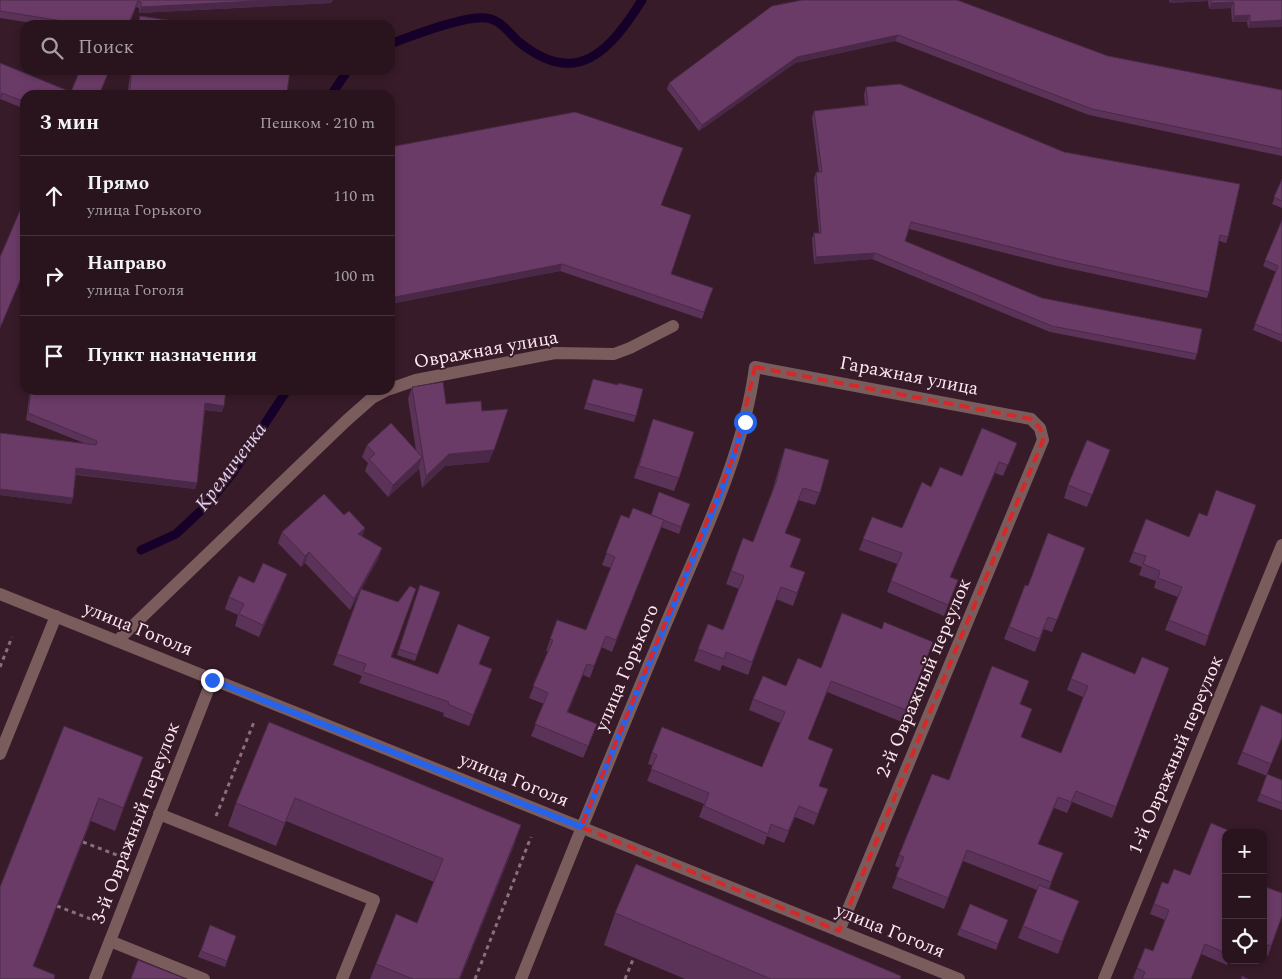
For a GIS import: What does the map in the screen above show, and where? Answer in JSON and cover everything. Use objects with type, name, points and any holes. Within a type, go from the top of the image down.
[{"type":"street","name":"Овражная улица","points":[[395,387],[416,380],[555,353],[614,354],[673,326]]},
{"type":"street","name":"Гаражная улица","points":[[755,367],[1031,419],[1040,428],[1043,440]]},
{"type":"street","name":"улица Горького","points":[[521,979],[581,827],[736,453],[752,392],[755,367]]},
{"type":"street","name":"Овражная улица","points":[[117,641],[346,421],[378,395]]},
{"type":"street","name":"2-й Овражный переулок","points":[[839,931],[1039,454],[1043,440]]},
{"type":"street","name":"1-й Овражный переулок","points":[[1104,979],[1282,546]]},
{"type":"street","name":"улица Гоголя","points":[[0,594],[839,931],[940,975],[959,979]]},
{"type":"street","points":[[0,754],[56,616]]},
{"type":"street","name":"3-й Овражный переулок","points":[[95,979],[212,680]]},
{"type":"street","points":[[159,814],[374,900],[342,979]]},
{"type":"street","points":[[110,941],[204,979]]},
{"type":"path","points":[[0,667],[12,637]]},
{"type":"path","points":[[209,834],[254,722]]},
{"type":"path","points":[[476,979],[531,837]]},
{"type":"path","points":[[83,842],[140,865]]},
{"type":"path","points":[[57,906],[115,929]]},
{"type":"path","points":[[625,979],[634,957]]},
{"type":"highlighted area","points":[[755,367],[1031,419],[1040,428],[1043,440],[839,931],[581,827],[735,453]]},
{"type":"building","points":[[0,0],[274,0],[141,7],[141,2],[138,1],[130,20],[56,20],[0,11]]},
{"type":"building","points":[[802,0],[957,0],[1108,56],[1282,90],[1282,149],[1092,109],[898,35],[797,57],[702,125],[669,83],[772,6]]},
{"type":"building","points":[[1211,0],[1282,0],[1282,20],[1250,22],[1250,15],[1234,16],[1234,2],[1211,3]]},
{"type":"building","points":[[140,16],[167,20],[139,20]]},
{"type":"building","points":[[0,63],[20,71],[20,75],[29,75],[66,90],[20,90],[20,100],[2,93],[0,98]]},
{"type":"building","points":[[78,75],[107,75],[101,90],[72,90]]},
{"type":"building","points":[[131,75],[289,75],[287,90],[130,90]]},
{"type":"building","points":[[900,84],[1064,152],[1240,184],[1228,237],[1220,235],[1209,292],[1059,259],[911,222],[905,241],[1042,298],[1202,329],[1197,354],[1052,326],[875,253],[816,257],[814,233],[821,233],[816,172],[822,172],[814,111],[868,105],[866,87]]},
{"type":"building","points":[[575,112],[683,148],[661,205],[691,215],[671,274],[713,288],[704,312],[562,264],[395,297],[395,146]]},
{"type":"building","points":[[1282,179],[1282,201],[1274,197]]},
{"type":"building","points":[[20,211],[20,281],[0,328],[0,257]]},
{"type":"building","points":[[1282,220],[1282,335],[1255,324],[1278,266],[1265,260]]},
{"type":"building","points":[[593,379],[643,389],[636,416],[586,403]]},
{"type":"building","points":[[443,382],[446,404],[481,401],[482,411],[508,409],[494,450],[449,454],[426,476],[412,387]]},
{"type":"building","points":[[30,395],[225,395],[224,406],[205,403],[197,483],[76,468],[73,498],[0,489],[0,433],[96,445],[97,441],[28,413]]},
{"type":"building","points":[[653,419],[694,432],[679,478],[639,466]]},
{"type":"building","points":[[391,423],[422,457],[393,485],[369,459],[375,454],[367,445]]},
{"type":"building","points":[[982,428],[1017,443],[1008,465],[999,462],[950,577],[958,580],[948,605],[891,581],[902,553],[863,539],[872,517],[902,528],[922,482],[931,487],[940,467],[962,476]]},
{"type":"building","points":[[1087,440],[1110,450],[1092,495],[1068,485]]},
{"type":"building","points":[[785,448],[829,460],[820,493],[803,488],[785,533],[801,539],[790,567],[805,572],[797,593],[781,587],[752,662],[726,652],[724,659],[698,649],[708,624],[723,630],[744,576],[731,571],[743,538],[753,542],[776,482]]},
{"type":"building","points":[[1216,490],[1256,505],[1208,636],[1169,620],[1182,587],[1158,578],[1160,571],[1143,564],[1146,556],[1133,552],[1146,519],[1189,537],[1199,513],[1207,516]]},
{"type":"building","points":[[659,492],[690,504],[681,527],[651,515]]},
{"type":"building","points":[[324,494],[344,515],[349,511],[365,528],[358,534],[382,548],[354,599],[309,552],[305,556],[282,532]]},
{"type":"building","points":[[633,508],[664,520],[616,640],[606,636],[594,666],[587,664],[567,712],[597,724],[588,746],[535,724],[548,693],[533,686],[553,640],[550,639],[557,620],[586,630],[615,557],[606,553],[621,515],[629,518]]},
{"type":"building","points":[[1048,533],[1085,548],[1057,620],[1048,617],[1039,639],[1009,627],[1025,585],[1028,586]]},
{"type":"building","points":[[263,563],[287,574],[263,625],[239,614],[244,604],[229,597],[239,576],[254,583]]},
{"type":"building","points":[[420,585],[440,592],[417,655],[399,649]]},
{"type":"building","points":[[410,586],[416,589],[391,657],[438,674],[458,624],[490,637],[479,664],[492,669],[473,715],[448,704],[449,702],[363,672],[366,664],[337,654],[361,589],[398,602]]},
{"type":"building","points":[[842,613],[882,629],[884,622],[933,642],[906,710],[831,681],[808,739],[833,749],[819,786],[828,789],[818,814],[799,806],[788,831],[771,824],[768,834],[704,806],[709,793],[651,769],[657,755],[652,752],[662,727],[762,767],[785,712],[753,699],[763,676],[786,686],[798,658],[821,668]]},
{"type":"building","points":[[1082,652],[1135,674],[1142,657],[1169,668],[1116,807],[1076,791],[1071,802],[1058,797],[1038,844],[1063,853],[1051,882],[967,850],[948,898],[896,877],[904,857],[899,855],[932,774],[949,780],[992,666],[1029,681],[1020,704],[1032,709],[1021,737],[1061,753],[1088,686],[1071,679]]},
{"type":"building","points":[[1261,705],[1282,714],[1282,737],[1271,764],[1242,752]]},
{"type":"building","points":[[269,722],[521,825],[459,979],[413,979],[376,964],[396,914],[417,923],[443,859],[295,798],[285,823],[236,803]]},
{"type":"building","points":[[64,726],[143,757],[123,808],[99,798],[33,966],[55,975],[54,979],[0,979],[0,887]]},
{"type":"building","points":[[1267,774],[1282,780],[1282,803],[1260,794]]},
{"type":"building","points":[[1211,823],[1225,829],[1222,829],[1222,951],[1205,944],[1191,979],[1142,979],[1145,972],[1137,968],[1145,948],[1153,951],[1169,910],[1154,904],[1162,882],[1168,884],[1174,869],[1190,875]]},
{"type":"building","points":[[636,864],[901,976],[900,979],[771,979],[615,913]]},
{"type":"building","points":[[1039,885],[1079,901],[1062,942],[1023,926]]},
{"type":"building","points":[[1267,887],[1282,893],[1282,916],[1271,946],[1267,944]]},
{"type":"building","points":[[970,904],[1008,920],[998,944],[960,929]]},
{"type":"building","points":[[210,925],[236,936],[227,961],[201,951]]},
{"type":"building","points":[[138,960],[186,979],[131,979]]},
{"type":"waterway","name":"Кремиченка","points":[[395,42],[452,23],[486,18],[496,21],[519,42],[540,56],[558,62],[575,63],[590,58],[604,48],[617,35],[642,0]]},
{"type":"waterway","name":"Кремиченка","points":[[334,90],[345,75]]},
{"type":"waterway","name":"Кремиченка","points":[[141,550],[176,534],[206,506],[232,474],[284,395]]},
{"type":"route","points":[[212,680],[581,827],[722,489],[736,453],[745,422]]}]
